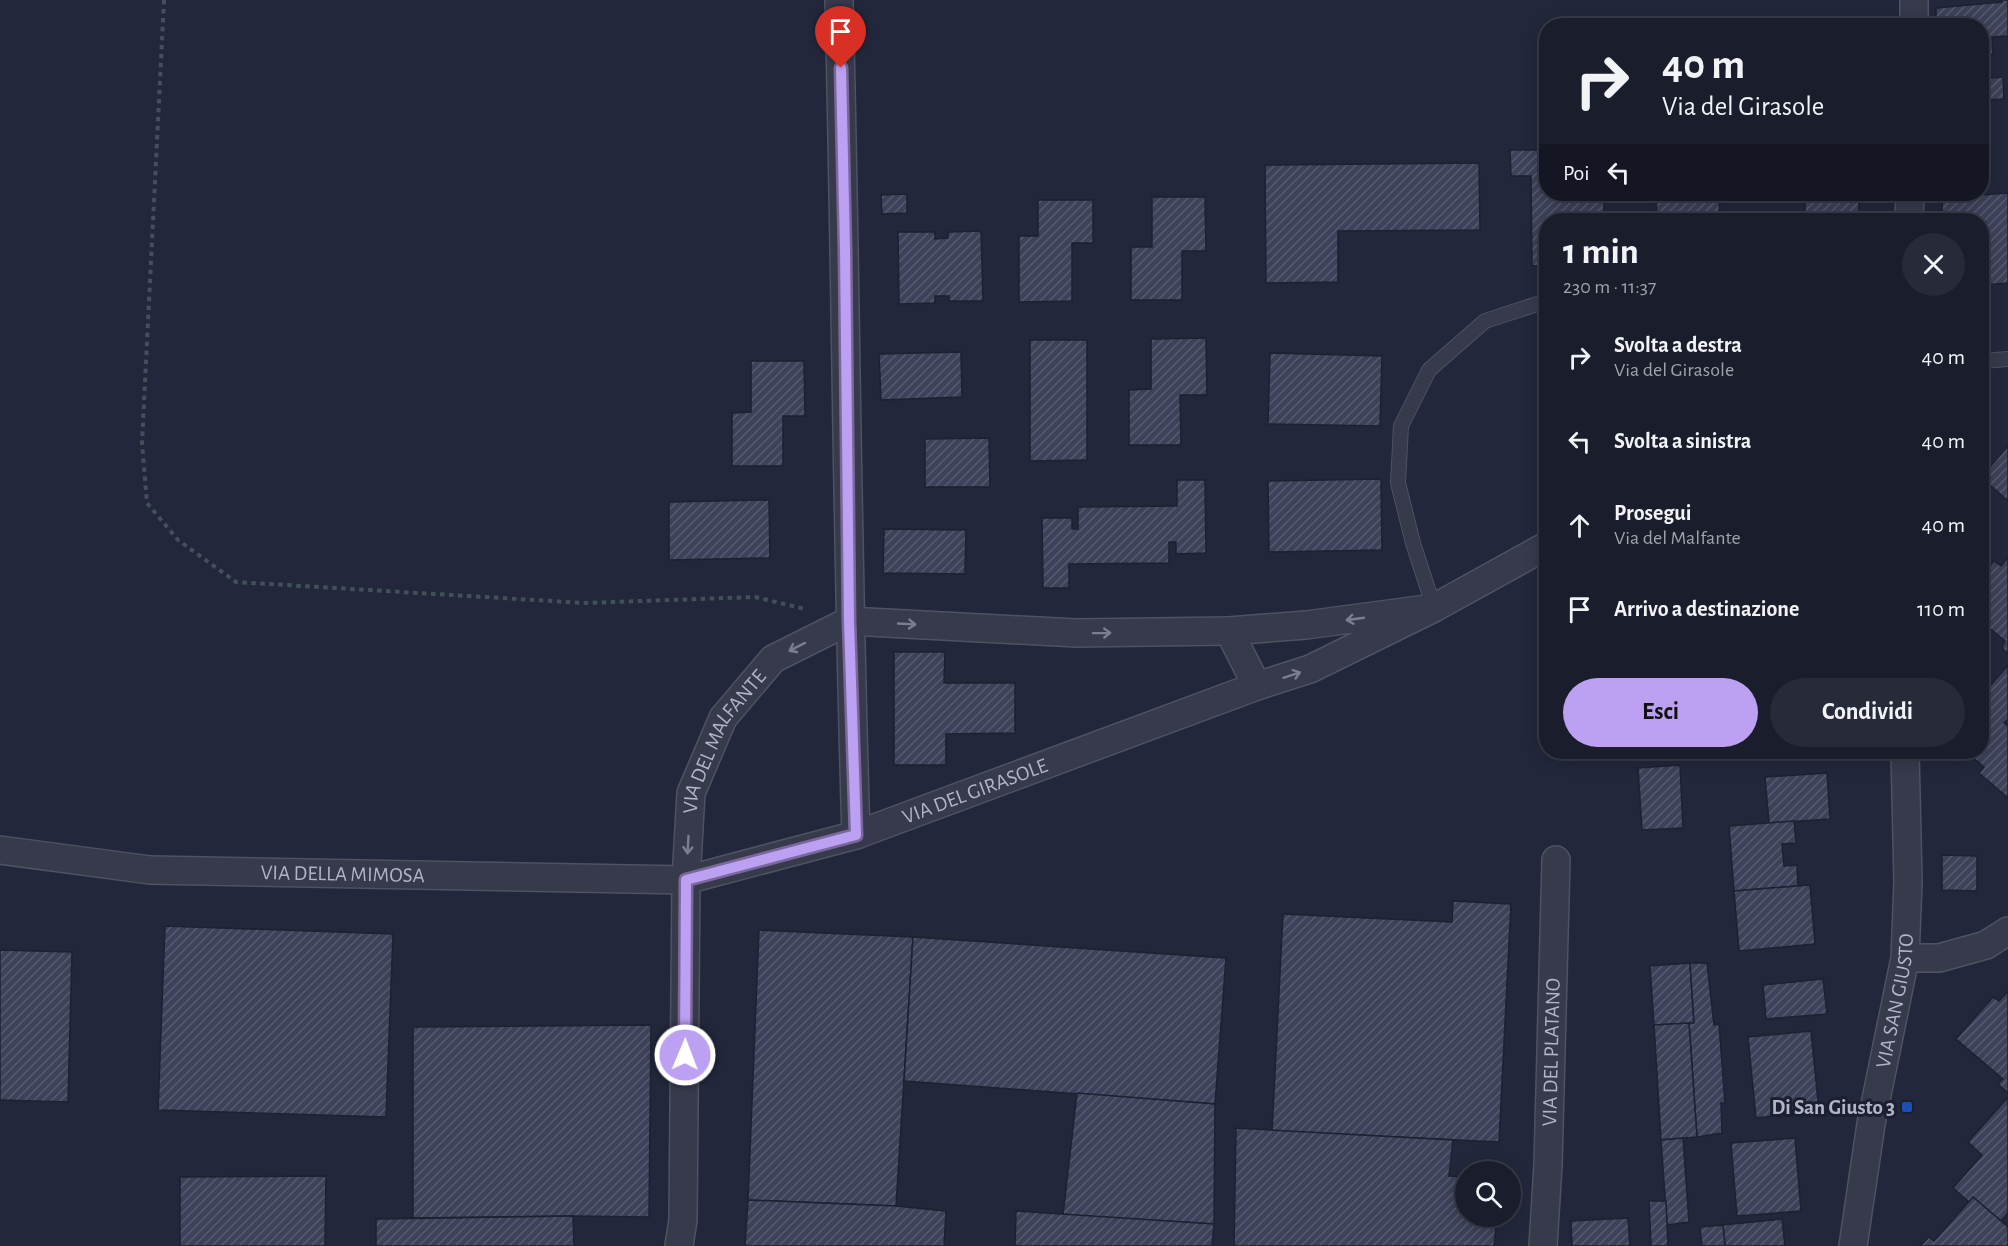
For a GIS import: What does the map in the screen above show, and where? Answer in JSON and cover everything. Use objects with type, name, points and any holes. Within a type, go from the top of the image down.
[{"type":"street","points":[[839,0],[845,249],[849,621],[856,835]]},
{"type":"street","points":[[1914,0],[1914,18]]},
{"type":"street","name":"VIA DEL GIRASOLE","points":[[686,880],[856,835],[1257,686],[1310,669],[1434,608],[1539,550]]},
{"type":"street","name":"VIA DEL GIRASOLE","points":[[849,621],[1076,633],[1229,631],[1306,625],[1434,608]]},
{"type":"street","name":"VIA DEL MALFANTE","points":[[679,1246],[683,1220],[686,880],[691,793],[723,718],[773,659],[849,621]]},
{"type":"street","points":[[1229,631],[1257,686]]},
{"type":"street","name":"VIA SAN GIUSTO","points":[[1853,1246],[1871,1124],[1905,958],[1908,882],[1905,759]]},
{"type":"street","name":"VIA DELLA MIMOSA","points":[[0,850],[150,870],[686,880]]},
{"type":"street","name":"VIA DEL PLATANO","points":[[1543,1246],[1548,1165],[1556,860]]},
{"type":"street","points":[[1905,958],[1939,958],[1986,945],[2008,931]]},
{"type":"street","points":[[1836,1246],[1860,1204]]},
{"type":"lane","points":[[1434,608],[1413,543],[1398,483],[1401,426],[1429,370],[1485,321],[1539,304]]},
{"type":"lane","points":[[1989,360],[2008,359]]},
{"type":"path","points":[[164,0],[142,443],[147,503],[178,540],[236,582],[584,603],[755,597],[849,621]]},
{"type":"building","points":[[2002,0],[2008,0],[2008,36],[1992,37],[1993,54],[1989,55],[1989,18],[1936,18],[1936,8],[2002,2]]},
{"type":"building","points":[[2003,77],[2004,99],[1989,100],[1989,78]]},
{"type":"building","points":[[1989,126],[1991,178],[1989,178]]},
{"type":"building","points":[[1510,150],[1539,150],[1539,201],[1604,201],[1604,213],[1539,213],[1539,266],[1532,266],[1531,176],[1511,176]]},
{"type":"building","points":[[1479,163],[1480,230],[1338,231],[1338,282],[1266,283],[1265,165]]},
{"type":"building","points":[[2008,193],[2008,283],[1989,284],[1989,213],[1942,213],[1943,201],[1989,201],[1989,194]]},
{"type":"building","points":[[907,194],[907,213],[882,214],[881,195]]},
{"type":"building","points":[[1152,197],[1205,197],[1206,251],[1182,251],[1182,300],[1131,300],[1131,247],[1152,247]]},
{"type":"building","points":[[1038,200],[1093,200],[1093,243],[1072,243],[1072,301],[1019,302],[1019,236],[1038,236]]},
{"type":"building","points":[[1656,201],[1720,201],[1719,213],[1657,213]]},
{"type":"building","points":[[1805,201],[1859,201],[1859,213],[1805,213]]},
{"type":"building","points":[[981,231],[983,301],[949,301],[949,296],[935,296],[935,303],[899,304],[898,232],[935,232],[935,239],[948,238],[948,232]]},
{"type":"building","points":[[1206,338],[1207,395],[1180,395],[1181,445],[1129,445],[1129,390],[1151,389],[1151,339]]},
{"type":"building","points":[[1030,340],[1087,340],[1087,460],[1030,461]]},
{"type":"building","points":[[961,352],[962,397],[881,400],[879,354]]},
{"type":"building","points":[[1270,353],[1382,356],[1380,426],[1268,424]]},
{"type":"building","points":[[751,361],[804,361],[805,416],[783,416],[783,466],[732,466],[732,413],[751,412]]},
{"type":"building","points":[[989,438],[990,487],[925,487],[925,439]]},
{"type":"building","points":[[2008,446],[2008,501],[1989,484],[1989,468]]},
{"type":"building","points":[[1381,479],[1382,550],[1269,552],[1268,481]]},
{"type":"building","points":[[1177,480],[1205,480],[1206,553],[1176,554],[1176,542],[1169,542],[1169,563],[1069,564],[1069,588],[1043,588],[1042,518],[1072,518],[1072,529],[1078,529],[1078,507],[1177,506]]},
{"type":"building","points":[[769,500],[770,558],[669,560],[669,502]]},
{"type":"building","points":[[884,529],[966,530],[965,574],[883,573]]},
{"type":"building","points":[[2008,557],[2008,654],[2002,648],[2005,641],[1989,628],[1989,567],[1994,561],[2001,566]]},
{"type":"building","points":[[894,652],[945,652],[944,683],[1015,683],[1015,733],[946,734],[946,765],[894,765]]},
{"type":"building","points":[[2008,665],[2008,719],[2004,723],[2008,726],[2008,798],[1979,773],[1984,767],[1974,759],[1989,759],[1989,687]]},
{"type":"building","points":[[1680,765],[1683,828],[1642,830],[1638,768]]},
{"type":"building","points":[[1827,773],[1830,819],[1769,823],[1765,777]]},
{"type":"building","points":[[1794,821],[1796,843],[1782,844],[1784,866],[1797,865],[1798,886],[1734,891],[1729,826]]},
{"type":"building","points":[[1942,855],[1977,856],[1977,891],[1942,890]]},
{"type":"building","points":[[1810,885],[1815,944],[1739,951],[1734,891]]},
{"type":"building","points":[[1453,901],[1511,904],[1499,1142],[1272,1131],[1283,914],[1452,922]]},
{"type":"building","points":[[165,926],[393,934],[386,1117],[158,1110]]},
{"type":"building","points":[[759,930],[913,937],[896,1206],[748,1200]]},
{"type":"building","points":[[913,937],[1226,958],[1215,1104],[904,1081]]},
{"type":"building","points":[[0,950],[72,952],[68,1102],[0,1100]]},
{"type":"building","points":[[1690,963],[1694,1023],[1654,1025],[1650,966]]},
{"type":"building","points":[[1690,963],[1707,963],[1714,1025],[1719,1024],[1725,1103],[1721,1103],[1722,1133],[1697,1137],[1689,1023],[1694,1023]]},
{"type":"building","points":[[1823,979],[1827,1014],[1766,1019],[1763,985]]},
{"type":"building","points":[[2008,991],[2008,1093],[1998,1084],[2003,1079],[1956,1039],[1993,997],[1999,1001]]},
{"type":"building","points":[[1689,1023],[1697,1137],[1661,1140],[1654,1025]]},
{"type":"building","points":[[651,1025],[649,1217],[413,1218],[413,1027]]},
{"type":"building","points":[[1811,1031],[1819,1111],[1756,1118],[1748,1037]]},
{"type":"building","points":[[1077,1093],[1215,1104],[1214,1224],[1063,1215]]},
{"type":"building","points":[[2008,1097],[2008,1213],[2001,1221],[1973,1197],[1969,1202],[1953,1188],[1982,1155],[1968,1142]]},
{"type":"building","points":[[1236,1128],[1453,1140],[1449,1176],[1455,1176],[1455,1227],[1496,1227],[1494,1246],[1234,1246]]},
{"type":"building","points":[[1683,1138],[1689,1222],[1667,1225],[1661,1140]]},
{"type":"building","points":[[1795,1138],[1801,1211],[1737,1216],[1731,1143]]},
{"type":"building","points":[[326,1176],[325,1246],[180,1246],[180,1177]]},
{"type":"building","points":[[1973,1197],[2008,1227],[2008,1246],[1920,1246],[1929,1237],[1934,1241]]},
{"type":"building","points":[[748,1200],[896,1206],[946,1211],[944,1246],[745,1246]]},
{"type":"building","points":[[1649,1201],[1666,1201],[1668,1246],[1651,1246]]},
{"type":"building","points":[[1016,1211],[1214,1224],[1212,1246],[1015,1246]]},
{"type":"building","points":[[573,1216],[574,1246],[376,1246],[376,1219]]},
{"type":"building","points":[[1628,1218],[1630,1246],[1572,1246],[1571,1221]]},
{"type":"building","points":[[1782,1219],[1785,1246],[1725,1246],[1723,1225]]},
{"type":"building","points":[[1723,1225],[1725,1246],[1702,1246],[1700,1227]]},
{"type":"place","name":"Di San Giusto 3","points":[[1907,1107]]},
{"type":"route","points":[[685,1055],[686,880],[856,835],[849,621],[841,68]]}]
